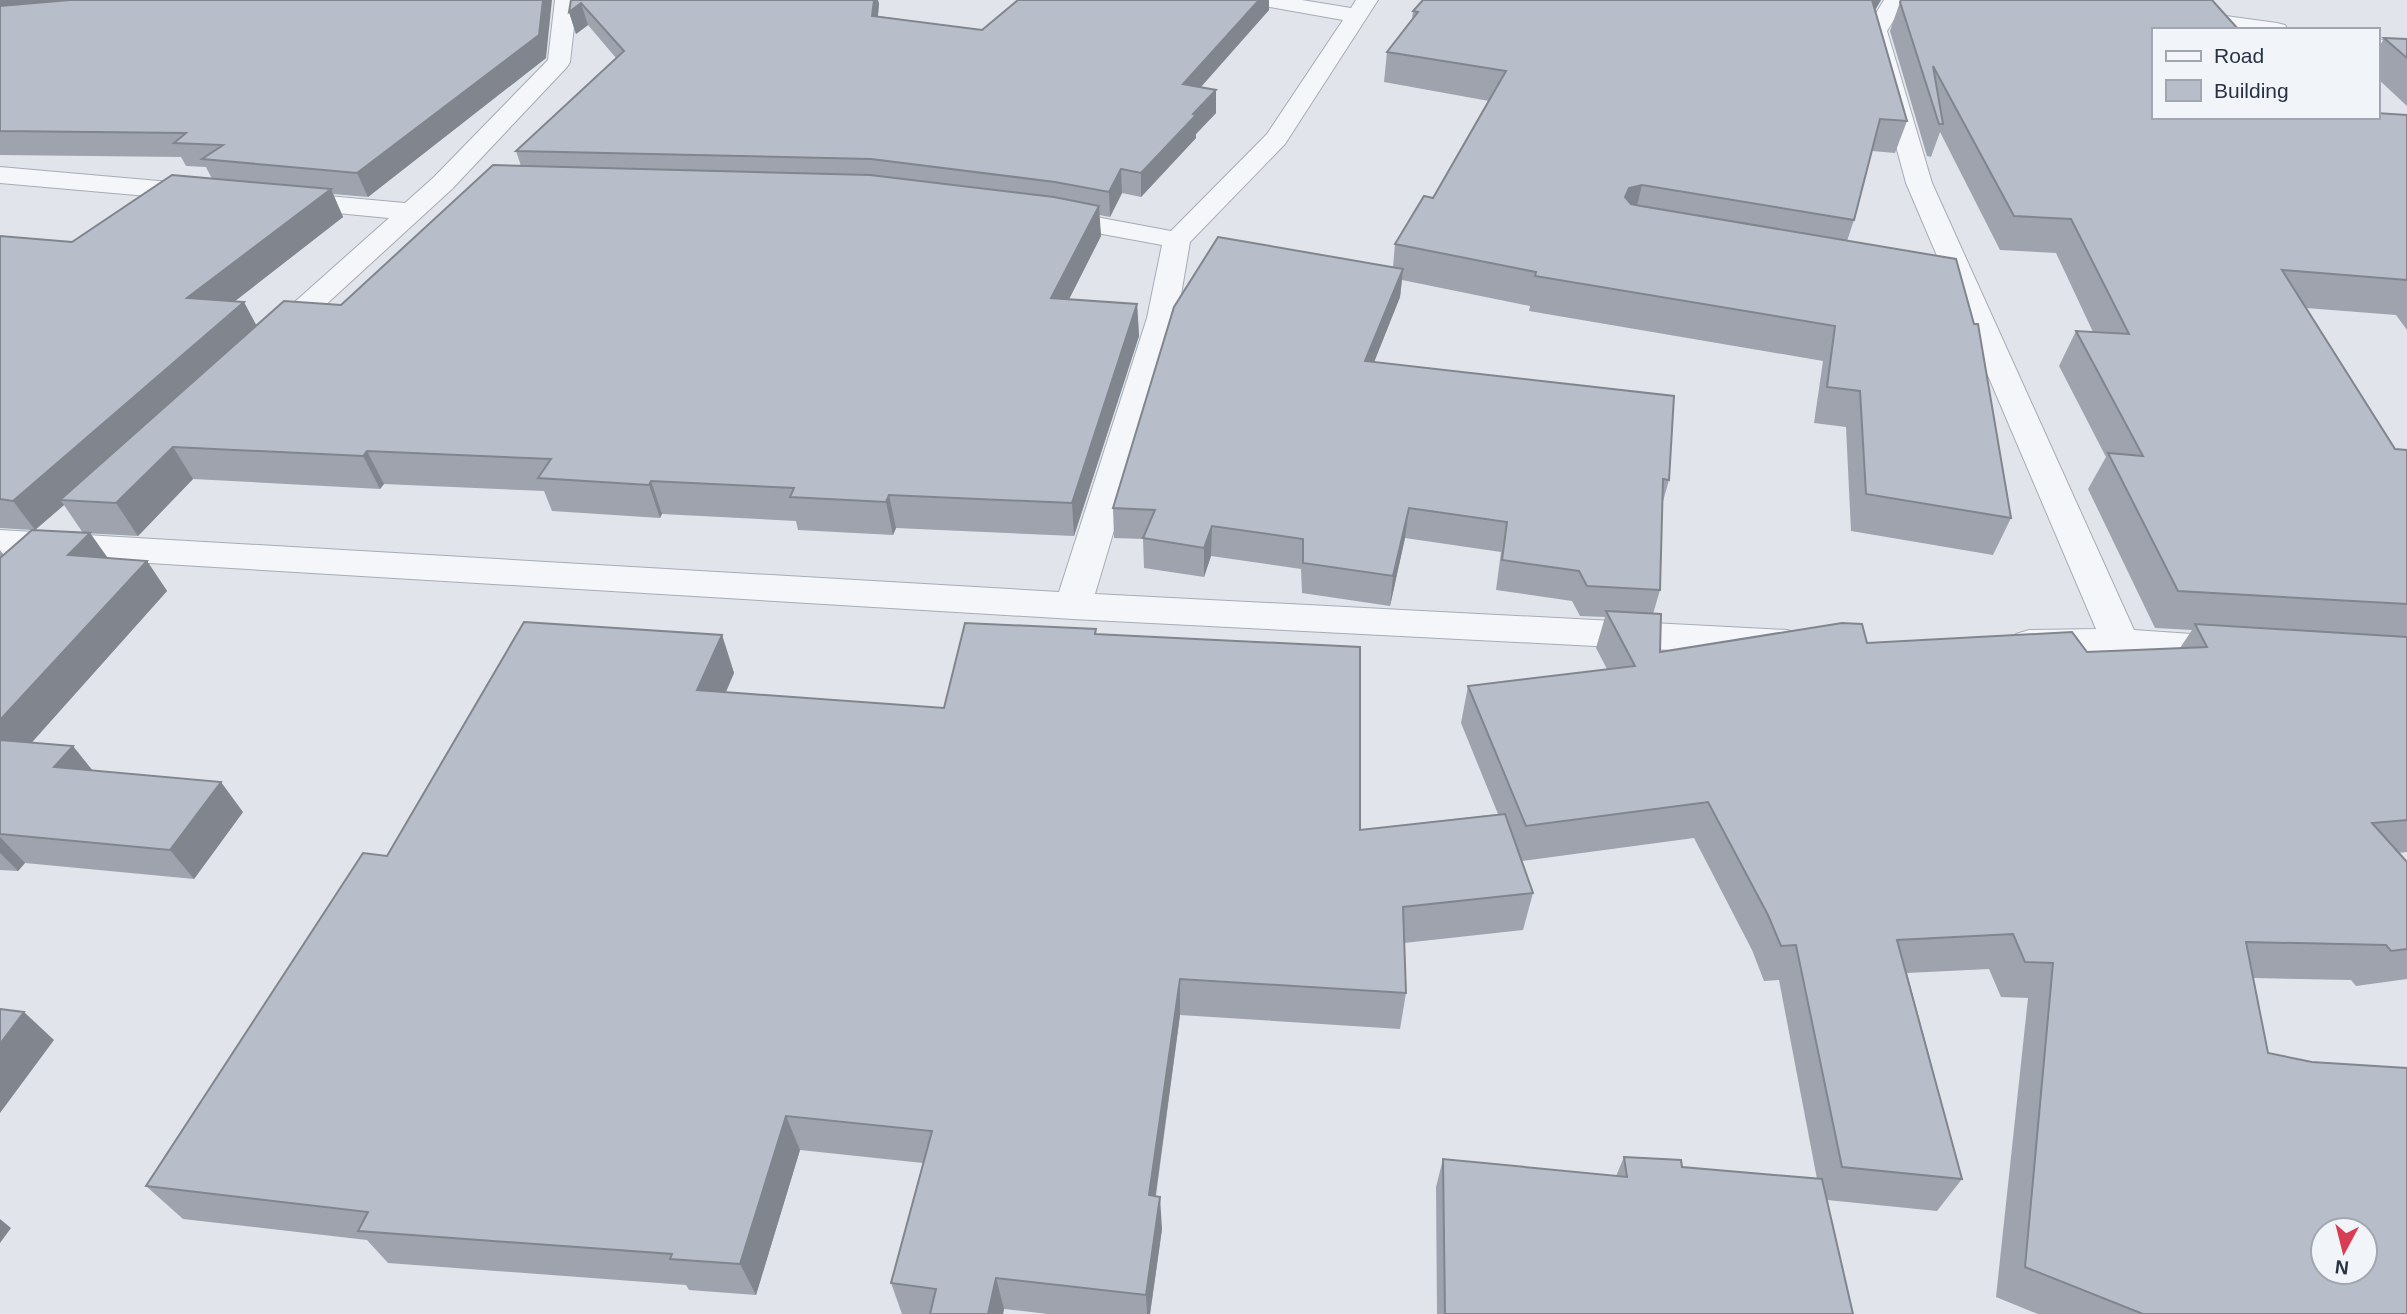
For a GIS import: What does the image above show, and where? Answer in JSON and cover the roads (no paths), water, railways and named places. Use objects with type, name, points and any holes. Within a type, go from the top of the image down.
[{"type":"street","points":[[258,351],[412,212],[457,183],[559,62],[566,0]]},
{"type":"street","points":[[1073,606],[1162,318],[1177,240],[1276,139],[1363,8],[1264,0]]},
{"type":"street","points":[[1895,0],[1876,31],[1949,282],[2121,642]]},
{"type":"street","points":[[2163,14],[2263,28]]},
{"type":"street","points":[[2379,46],[2407,51]]},
{"type":"street","points":[[0,175],[234,196]]},
{"type":"street","points":[[261,198],[412,212]]},
{"type":"street","points":[[1018,212],[1177,240]]},
{"type":"street","points":[[4,560],[41,546],[72,518]]},
{"type":"street","points":[[41,546],[1073,606],[1816,644]]},
{"type":"street","points":[[1996,643],[2121,642],[2268,652]]}]
